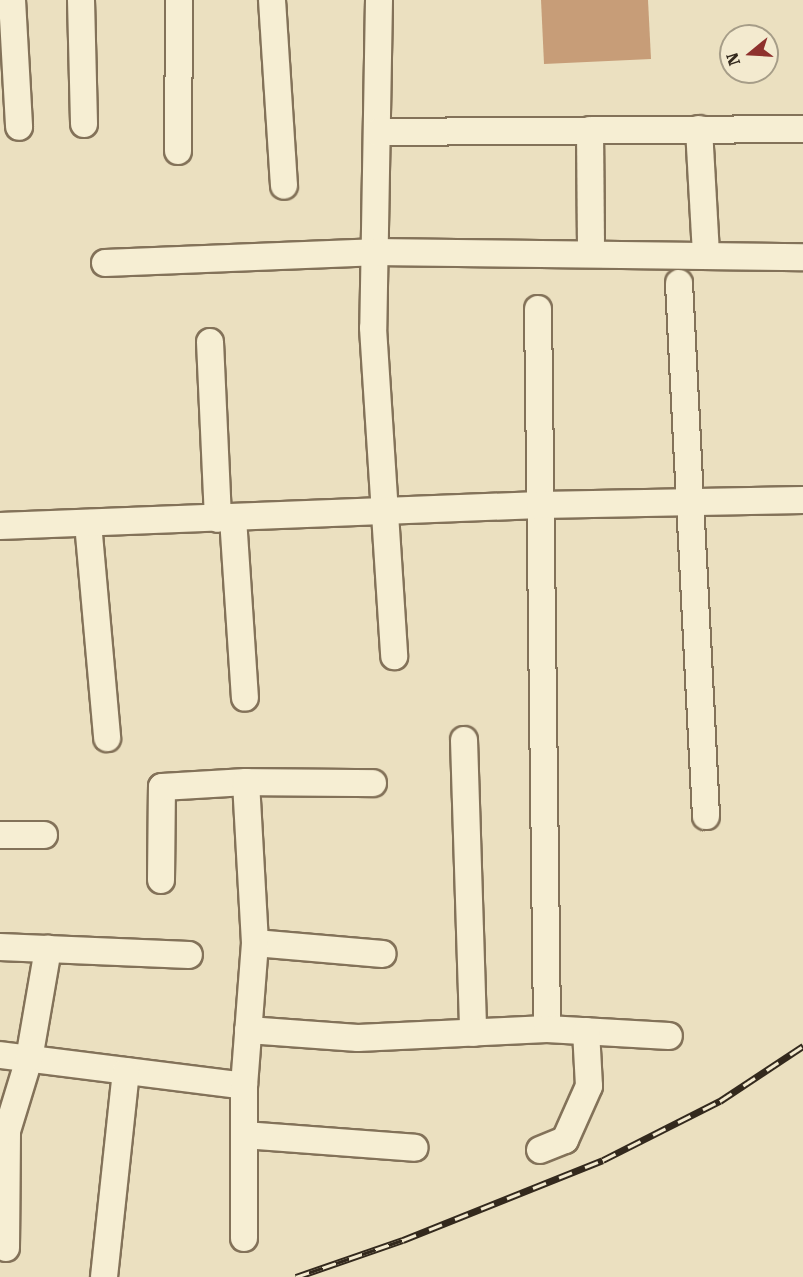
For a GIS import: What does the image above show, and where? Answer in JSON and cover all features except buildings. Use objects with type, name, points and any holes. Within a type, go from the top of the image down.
[{"type":"street","points":[[12,0],[20,127]]},
{"type":"street","points":[[81,0],[84,124]]},
{"type":"street","points":[[178,151],[179,0]]},
{"type":"street","points":[[272,0],[284,186]]},
{"type":"street","points":[[379,0],[373,327],[394,656]]},
{"type":"street","points":[[699,129],[706,255]]},
{"type":"street","points":[[377,132],[803,129]]},
{"type":"street","points":[[590,130],[591,254]]},
{"type":"street","points":[[105,262],[374,252],[803,256]]},
{"type":"street","points":[[679,282],[706,816]]},
{"type":"street","points":[[538,309],[547,1029]]},
{"type":"street","points":[[210,342],[225,518],[244,698]]},
{"type":"street","points":[[0,526],[385,514],[540,505],[690,500],[803,500]]},
{"type":"street","points":[[88,523],[107,738]]},
{"type":"street","points":[[464,740],[473,1033]]},
{"type":"street","points":[[161,880],[162,787],[246,783],[373,783]]},
{"type":"street","points":[[244,1238],[244,1086],[255,943],[246,783]]},
{"type":"street","points":[[0,835],[44,835]]},
{"type":"street","points":[[255,943],[383,954]]},
{"type":"street","points":[[0,947],[189,955]]},
{"type":"street","points":[[6,1248],[7,1131],[29,1059],[48,949]]},
{"type":"street","points":[[249,1030],[358,1038],[547,1029],[669,1036]]},
{"type":"street","points":[[540,1150],[565,1140],[589,1086],[586,1031]]},
{"type":"street","points":[[0,1055],[244,1086]]},
{"type":"street","points":[[104,1277],[126,1071]]},
{"type":"street","points":[[244,1135],[415,1148]]},
{"type":"railway","points":[[296,1277],[403,1240],[603,1160],[720,1101],[803,1046]]}]
